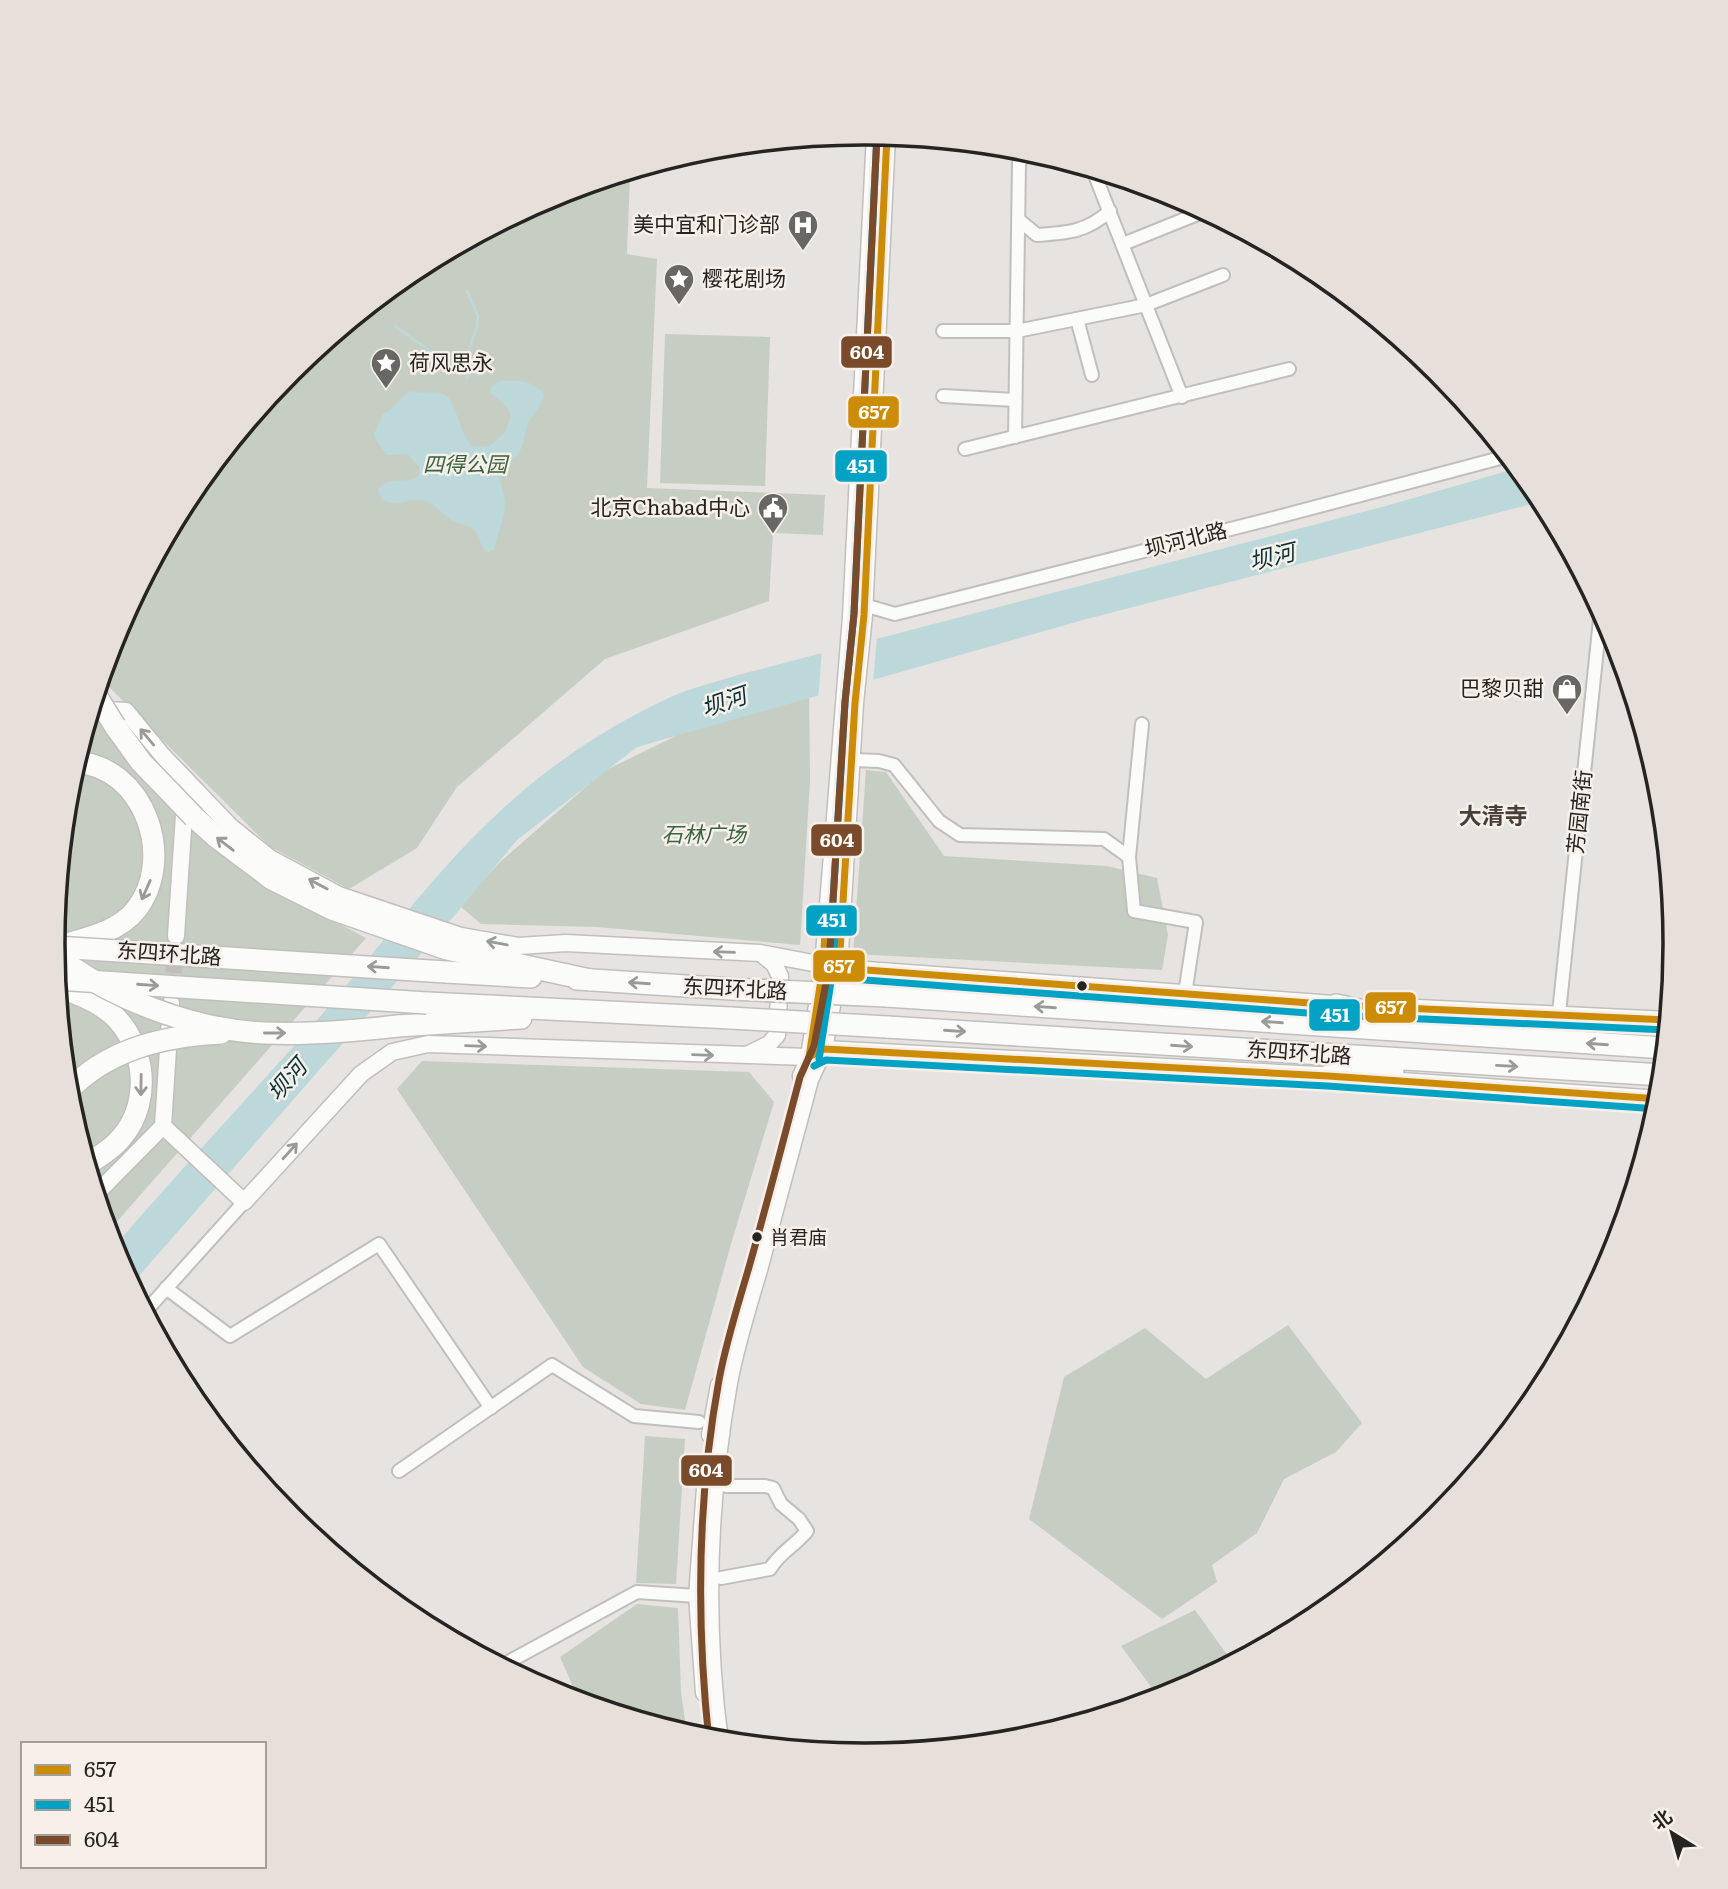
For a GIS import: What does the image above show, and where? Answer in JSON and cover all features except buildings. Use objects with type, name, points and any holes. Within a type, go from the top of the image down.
[{"type":"highway","points":[[101,708],[141,762],[178,786],[194,817],[272,879],[332,909],[376,916],[447,949],[590,980]]},
{"type":"highway","points":[[65,945],[116,926],[134,912],[151,879],[154,861],[154,841],[141,805],[121,780],[100,767],[86,764]]},
{"type":"highway","name":"东四环北路","points":[[65,950],[886,996],[1656,1047]]},
{"type":"highway","points":[[65,958],[104,987],[163,1013],[246,1031]]},
{"type":"highway","name":"东四环北路","points":[[66,980],[1652,1074]]},
{"type":"highway","points":[[66,990],[102,1006],[117,1020],[131,1038],[142,1076],[141,1098],[134,1120],[121,1138],[94,1159]]},
{"type":"highway","points":[[1336,1005],[1482,1037]]},
{"type":"highway","points":[[77,1082],[112,1057],[141,1045],[208,1033],[333,1032],[626,1011]]},
{"type":"highway","points":[[1328,1076],[1458,1063]]},
{"type":"street","points":[[859,612],[875,145]]},
{"type":"street","points":[[718,1730],[709,1582],[721,1433],[742,1329],[810,1080],[824,1049],[849,705],[859,612],[886,146]]},
{"type":"street","points":[[1015,437],[1020,161]]},
{"type":"street","points":[[1097,180],[1182,397]]},
{"type":"street","points":[[1020,221],[1037,235],[1072,233],[1097,222],[1110,211]]},
{"type":"street","points":[[1123,244],[1192,216]]},
{"type":"street","points":[[943,331],[1017,331],[1146,305],[1223,275]]},
{"type":"street","points":[[1077,318],[1093,375]]},
{"type":"street","points":[[965,449],[1289,369]]},
{"type":"street","points":[[943,396],[1015,400]]},
{"type":"street","name":"坝河北路","points":[[859,612],[895,614],[1498,459]]},
{"type":"street","name":"芳园南街","points":[[1559,1013],[1599,632]]},
{"type":"street","name":"东四环北路","points":[[103,703],[125,711],[178,786],[271,858],[376,916],[461,936],[518,946],[566,943],[760,953],[831,967],[1336,1005],[1659,1019]]},
{"type":"street","points":[[708,1728],[696,1596],[708,1452],[727,1347],[799,1081],[809,1057],[831,967],[853,760],[849,705]]},
{"type":"street","points":[[1142,724],[1129,857],[1134,911],[1196,922],[1185,994]]},
{"type":"street","points":[[853,760],[879,761],[894,765],[939,821],[960,835],[1104,839],[1129,857]]},
{"type":"street","points":[[176,936],[178,786]]},
{"type":"street","points":[[744,1056],[769,1044],[777,1035],[780,976],[774,964],[760,953]]},
{"type":"street","points":[[103,1187],[163,1126],[171,1003]]},
{"type":"street","points":[[151,1305],[361,1074],[392,1052],[428,1044],[809,1057],[824,1049]]},
{"type":"street","name":"东四环北路","points":[[824,1049],[1328,1076],[1648,1098]]},
{"type":"street","points":[[163,1126],[244,1202]]},
{"type":"street","points":[[166,1287],[230,1336],[379,1244],[491,1408]]},
{"type":"street","points":[[399,1471],[552,1366],[634,1416],[699,1422]]},
{"type":"street","points":[[721,1578],[770,1569],[777,1557],[796,1544],[807,1531],[799,1519],[781,1504],[773,1488],[726,1486]]},
{"type":"street","points":[[511,1661],[637,1592],[696,1596]]},
{"type":"green space","name":"四得公园","points":[[630,181],[627,254],[657,259],[647,488],[825,495],[823,535],[773,533],[769,601],[605,659],[457,787],[417,848],[349,889],[269,846],[108,686],[147,591],[199,500],[230,458],[299,379],[377,310],[464,252],[558,206]]},
{"type":"green space","points":[[665,334],[770,337],[765,486],[660,483]]},
{"type":"green space","name":"石林广场","points":[[809,690],[810,781],[800,945],[597,927],[481,924],[460,906],[501,861],[604,771],[692,728]]},
{"type":"green space","points":[[99,714],[263,883],[366,938],[116,1223],[92,1151],[80,1100],[66,997],[66,892],[72,840],[80,789]]},
{"type":"green space","points":[[866,770],[886,772],[944,856],[1107,866],[1157,878],[1168,935],[1162,970],[853,954]]},
{"type":"green space","points":[[422,1061],[749,1072],[774,1102],[685,1410],[641,1404],[583,1367],[397,1089]]},
{"type":"green space","points":[[1288,1325],[1362,1423],[1336,1452],[1284,1479],[1257,1533],[1212,1565],[1217,1582],[1162,1619],[1029,1519],[1064,1377],[1145,1328],[1206,1379]]},
{"type":"green space","points":[[645,1436],[685,1439],[676,1584],[636,1583]]},
{"type":"green space","points":[[637,1604],[678,1608],[681,1692],[685,1723],[657,1717],[574,1689],[560,1657]]},
{"type":"green space","points":[[1195,1610],[1228,1656],[1153,1689],[1121,1646]]},
{"type":"water","points":[[500,381],[529,383],[544,394],[528,423],[520,450],[502,469],[500,477],[505,501],[504,512],[494,550],[487,552],[475,530],[452,520],[429,502],[414,500],[394,503],[382,500],[378,490],[382,485],[414,478],[419,475],[419,467],[408,454],[387,455],[374,434],[383,414],[410,391],[435,392],[448,397],[472,446],[488,447],[504,434],[511,417],[508,408],[490,392],[491,387]]},
{"type":"water","name":"坝河","points":[[1508,471],[1531,504],[1083,620],[637,747],[517,840],[455,915],[138,1277],[121,1238],[317,1020],[470,840],[535,781],[601,734],[673,696],[738,675],[1382,507]]},
{"type":"pier","points":[[877,635],[873,685],[818,701],[822,649]]},
{"type":"waterway","points":[[467,291],[478,316],[477,328],[468,351],[471,371],[467,378]]},
{"type":"waterway","points":[[395,326],[446,362],[470,364]]},
{"type":"tunnel","points":[[172,997],[175,946]]},
{"type":"transit line","name":"451","points":[[876,145],[854,614],[845,702],[829,967],[831,975],[838,978],[1335,1015],[1658,1030]]},
{"type":"transit line","name":"604","points":[[708,1728],[702,1650],[701,1560],[706,1470],[719,1380],[800,1077],[814,1046],[829,967],[845,702],[854,614],[876,145]]},
{"type":"transit line","name":"657","points":[[886,146],[864,615],[855,703],[839,968],[1336,1005],[1659,1020]]},
{"type":"transit line","name":"657","points":[[809,1057],[823,967],[825,932]]},
{"type":"transit line","name":"451","points":[[819,1059],[833,969],[835,933]]},
{"type":"transit line","name":"657","points":[[809,1057],[824,1049],[1328,1076],[1648,1098]]},
{"type":"transit line","name":"451","points":[[814,1066],[826,1060],[1327,1086],[1646,1108]]},
{"type":"place","name":"美中宜和门诊部","points":[[803,252]]},
{"type":"place","name":"樱花剧场","points":[[679,306]]},
{"type":"place","name":"荷风思永","points":[[386,390]]},
{"type":"place","name":"北京Chabad中心","points":[[773,535]]},
{"type":"place","name":"巴黎贝甜","points":[[1567,716]]},
{"type":"place","name":"肖君庙","points":[[757,1237]]},
{"type":"district","name":"大清寺","points":[[1493,816]]}]
